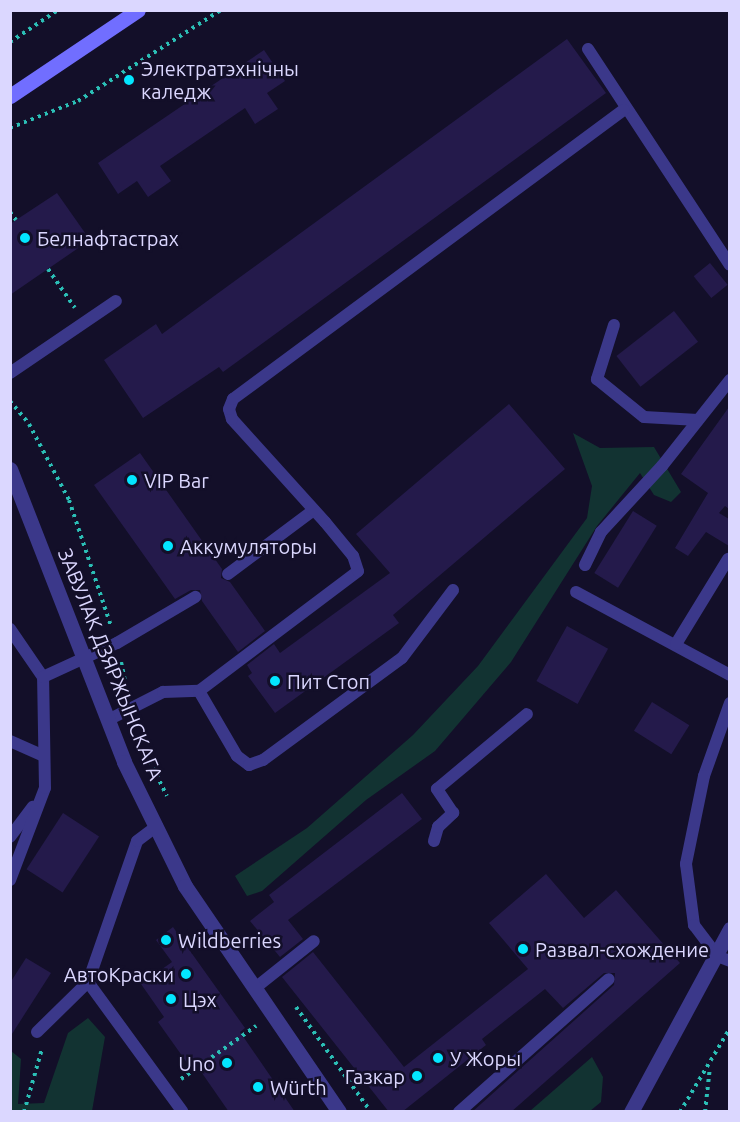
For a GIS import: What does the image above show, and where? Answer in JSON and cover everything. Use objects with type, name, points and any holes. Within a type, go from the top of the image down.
[{"type":"main road","points":[[10,96],[138,10]]},
{"type":"street","name":"ЗАВУЛАК ДЗЯРЖЫНСКАГА","points":[[10,469],[124,762],[158,826],[185,885],[339,1112]]},
{"type":"street","points":[[631,1112],[723,959],[729,929]]},
{"type":"lane","points":[[588,49],[624,110],[729,266]]},
{"type":"lane","points":[[108,720],[163,692],[199,691],[341,588],[358,571],[353,556],[232,419],[229,409],[233,399],[624,110]]},
{"type":"lane","points":[[10,373],[116,302]]},
{"type":"lane","points":[[614,325],[597,379],[644,417],[698,420]]},
{"type":"lane","points":[[585,565],[601,532],[698,420],[729,380]]},
{"type":"lane","points":[[228,574],[314,510]]},
{"type":"lane","points":[[675,644],[728,559]]},
{"type":"lane","points":[[199,691],[237,756],[249,765],[263,760],[402,658],[453,590]]},
{"type":"lane","points":[[576,592],[729,675]]},
{"type":"lane","points":[[43,677],[117,643],[195,597]]},
{"type":"lane","points":[[10,629],[43,677],[44,756],[41,797],[10,880]]},
{"type":"lane","points":[[723,959],[694,925],[686,864],[704,776],[729,703]]},
{"type":"lane","points":[[434,841],[438,827],[453,813],[437,789],[527,714]]},
{"type":"lane","points":[[10,741],[44,756]]},
{"type":"lane","points":[[10,837],[41,797]]},
{"type":"lane","points":[[37,1032],[88,982],[137,841],[158,826]]},
{"type":"lane","points":[[255,988],[314,941]]},
{"type":"lane","points":[[459,1112],[609,979]]},
{"type":"lane","points":[[88,982],[182,1112]]},
{"type":"path","points":[[10,42],[58,10]]},
{"type":"path","points":[[10,128],[78,101],[221,10]]},
{"type":"path","points":[[10,212],[16,220]]},
{"type":"path","points":[[48,269],[85,323]]},
{"type":"path","points":[[10,401],[29,424],[69,500],[117,643],[135,729],[169,800]]},
{"type":"path","points":[[273,975],[371,1112]]},
{"type":"path","points":[[166,1089],[256,1027],[256,1019]]},
{"type":"path","points":[[24,1112],[48,1021]]},
{"type":"path","points":[[680,1112],[710,1066],[729,1028]]},
{"type":"path","points":[[705,1112],[710,1066]]},
{"type":"green space","points":[[573,433],[600,448],[654,447],[681,492],[671,502],[654,495],[640,473],[597,526],[511,662],[435,751],[366,800],[262,891],[247,896],[235,876],[307,828],[413,735],[478,666],[587,518],[592,486]]},
{"type":"green space","points":[[88,1018],[105,1037],[92,1111],[11,1111],[11,1051],[21,1059],[18,1104],[44,1103],[68,1033]]},
{"type":"green space","points":[[592,1057],[603,1077],[601,1102],[590,1111],[530,1111]]},
{"type":"building","points":[[567,39],[606,93],[223,372],[219,367],[143,418],[104,360],[156,324],[162,334]]},
{"type":"building","points":[[264,50],[285,81],[267,93],[278,109],[255,124],[245,108],[160,166],[171,181],[148,197],[137,181],[118,194],[98,163]]},
{"type":"building","points":[[57,193],[90,240],[10,295],[10,224]]},
{"type":"building","points":[[710,263],[728,285],[711,298],[694,276]]},
{"type":"building","points":[[674,311],[698,342],[640,387],[616,356]]},
{"type":"building","points":[[509,404],[565,469],[393,615],[399,623],[275,713],[248,676],[252,673],[247,665],[274,644],[280,653],[390,573],[356,534]]},
{"type":"building","points":[[729,407],[729,509],[725,506],[719,513],[729,519],[729,546],[706,532],[688,556],[675,548],[708,493],[681,474]]},
{"type":"building","points":[[140,453],[222,569],[221,578],[230,582],[265,631],[238,652],[202,601],[200,590],[191,590],[175,599],[94,485]]},
{"type":"building","points":[[633,511],[657,526],[618,588],[594,573]]},
{"type":"building","points":[[567,626],[608,649],[578,704],[536,681]]},
{"type":"building","points":[[652,702],[689,725],[671,754],[634,731]]},
{"type":"building","points":[[402,793],[422,819],[288,920],[303,939],[280,957],[250,921],[274,902],[269,895]]},
{"type":"building","points":[[63,813],[99,836],[63,893],[27,869]]},
{"type":"building","points":[[546,874],[584,918],[616,890],[680,963],[511,1112],[472,1112],[614,985],[615,973],[604,973],[563,1008],[545,989],[482,1039],[486,1045],[402,1112],[389,1112],[282,977],[313,952],[404,1067],[528,969],[489,923]]},
{"type":"building","points":[[173,927],[245,1028],[240,1032],[295,1112],[229,1112],[195,1063],[190,1067],[158,1022],[164,1017],[141,984],[172,962],[156,940]]},
{"type":"building","points":[[26,958],[51,973],[10,1037],[10,983]]},
{"type":"place","name":"Электратэхнічны каледж","points":[[129,80]]},
{"type":"place","name":"Белнафтастрах","points":[[25,238]]},
{"type":"place","name":"VIP Bar","points":[[132,480]]},
{"type":"place","name":"Аккумуляторы","points":[[168,546]]},
{"type":"place","name":"Пит Стоп","points":[[275,681]]},
{"type":"place","name":"Wildberries","points":[[166,940]]},
{"type":"place","name":"Развал-схождение","points":[[523,949]]},
{"type":"place","name":"АвтоКраски","points":[[186,974]]},
{"type":"place","name":"Цэх","points":[[171,999]]},
{"type":"place","name":"У Жоры","points":[[438,1058]]},
{"type":"place","name":"Uno","points":[[227,1063]]},
{"type":"place","name":"Газкар","points":[[417,1076]]},
{"type":"place","name":"Würth","points":[[258,1087]]}]
